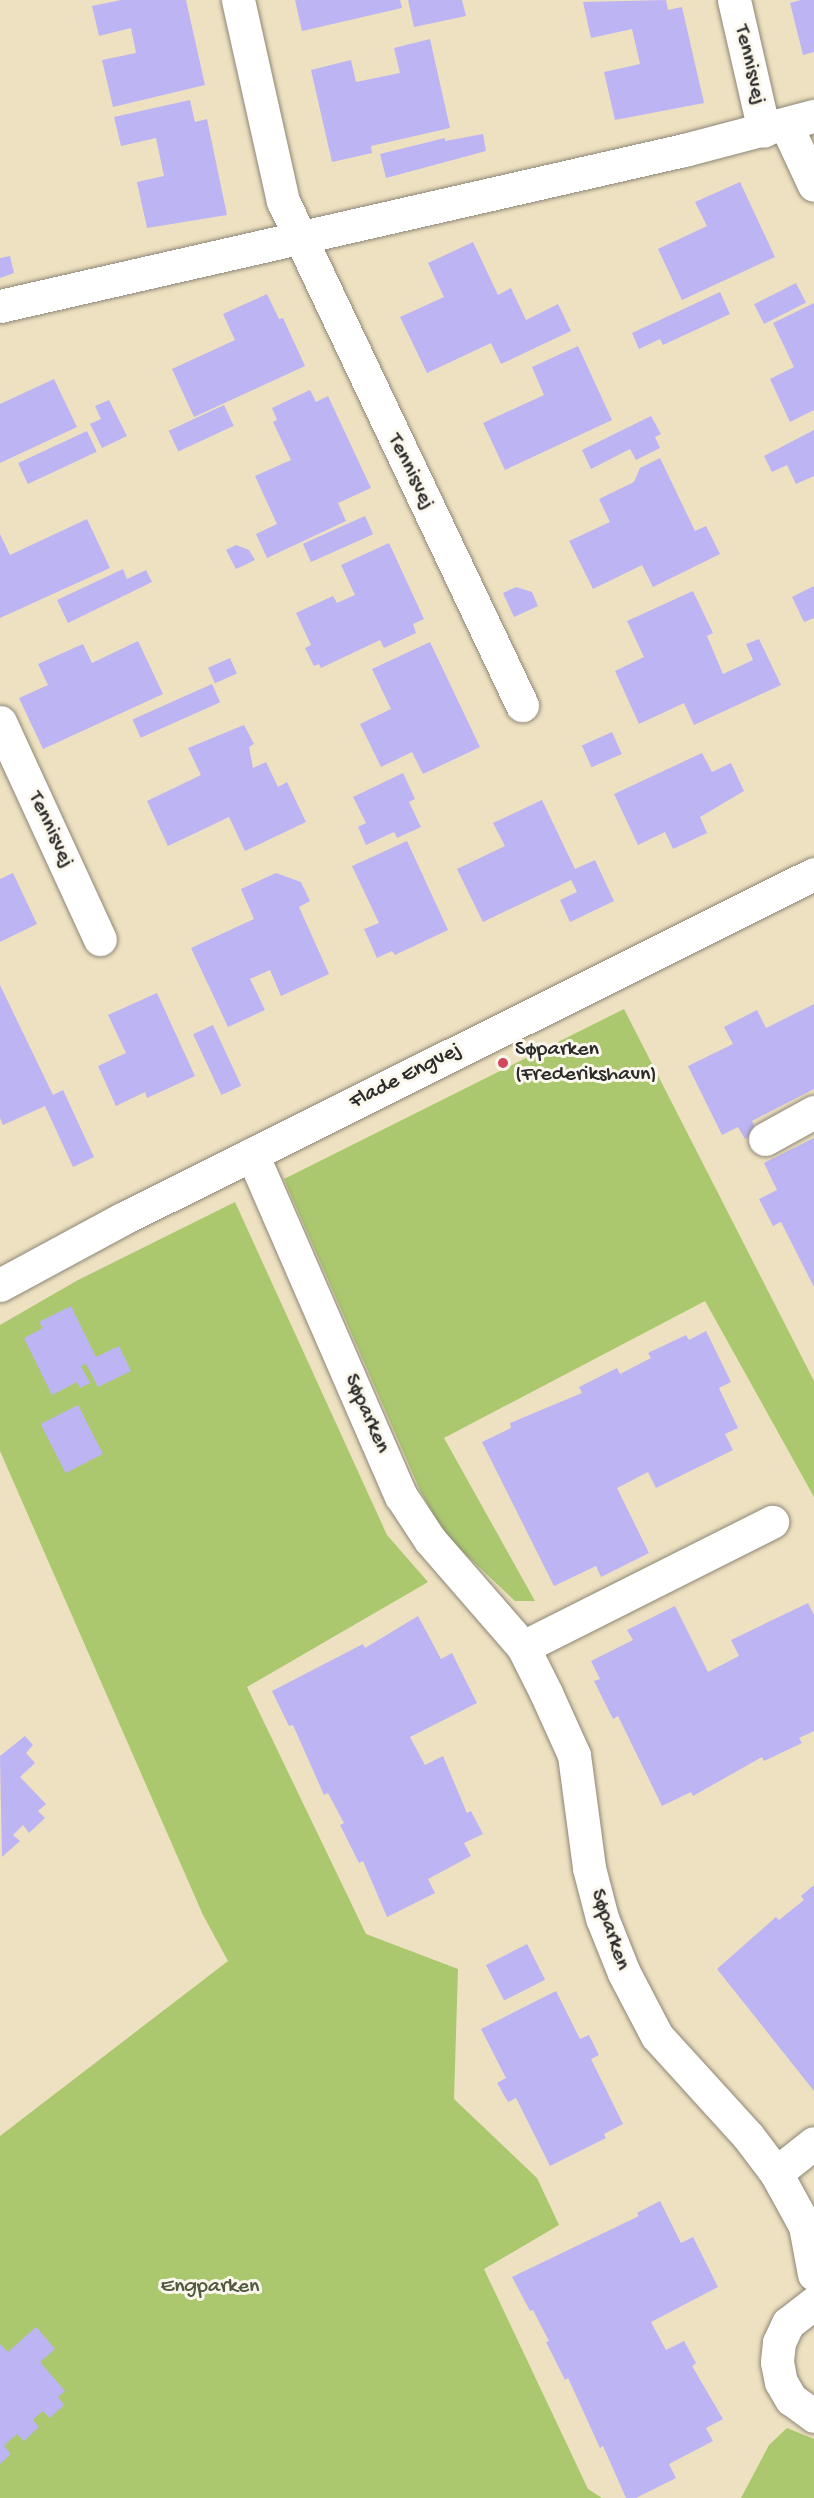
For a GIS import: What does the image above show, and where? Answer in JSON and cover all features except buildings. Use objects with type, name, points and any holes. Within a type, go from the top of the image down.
[{"type":"street","name":"Tennisvej","points":[[238,0],[283,201],[522,705]]},
{"type":"street","name":"Tennisvej","points":[[734,0],[814,185]]},
{"type":"street","name":"Tennisvej","points":[[0,306],[788,124]]},
{"type":"street","name":"Tennisvej","points":[[0,722],[100,939]]},
{"type":"street","name":"Flade Engvej","points":[[0,1285],[252,1154],[814,874]]},
{"type":"street","points":[[765,1139],[814,1112]]},
{"type":"street","name":"Søparken","points":[[252,1154],[401,1496],[430,1540],[523,1647],[574,1755],[589,1868],[602,1918],[624,1973],[657,2036],[748,2136],[776,2173],[805,2226],[814,2274]]},
{"type":"street","points":[[523,1647],[772,1522]]},
{"type":"street","points":[[776,2173],[814,2143]]},
{"type":"street","points":[[814,2303],[788,2323],[777,2362],[781,2382],[791,2399],[814,2416]]},
{"type":"green space","points":[[624,1009],[814,1381],[814,1497],[705,1301],[444,1438],[535,1601],[515,1601],[445,1535],[420,1490],[284,1179]]},
{"type":"green space","name":"Engparken","points":[[235,1202],[387,1535],[428,1582],[247,1687],[366,1934],[458,1969],[454,2099],[537,2178],[559,2225],[484,2269],[588,2489],[602,2498],[0,2498],[0,2136],[228,1961],[203,1915],[0,1451],[0,1325],[78,1280]]},
{"type":"green space","points":[[787,2428],[814,2439],[814,2498],[741,2498],[769,2445]]},
{"type":"place","name":"Søparken (Frederikshavn)","points":[[503,1063]]}]
